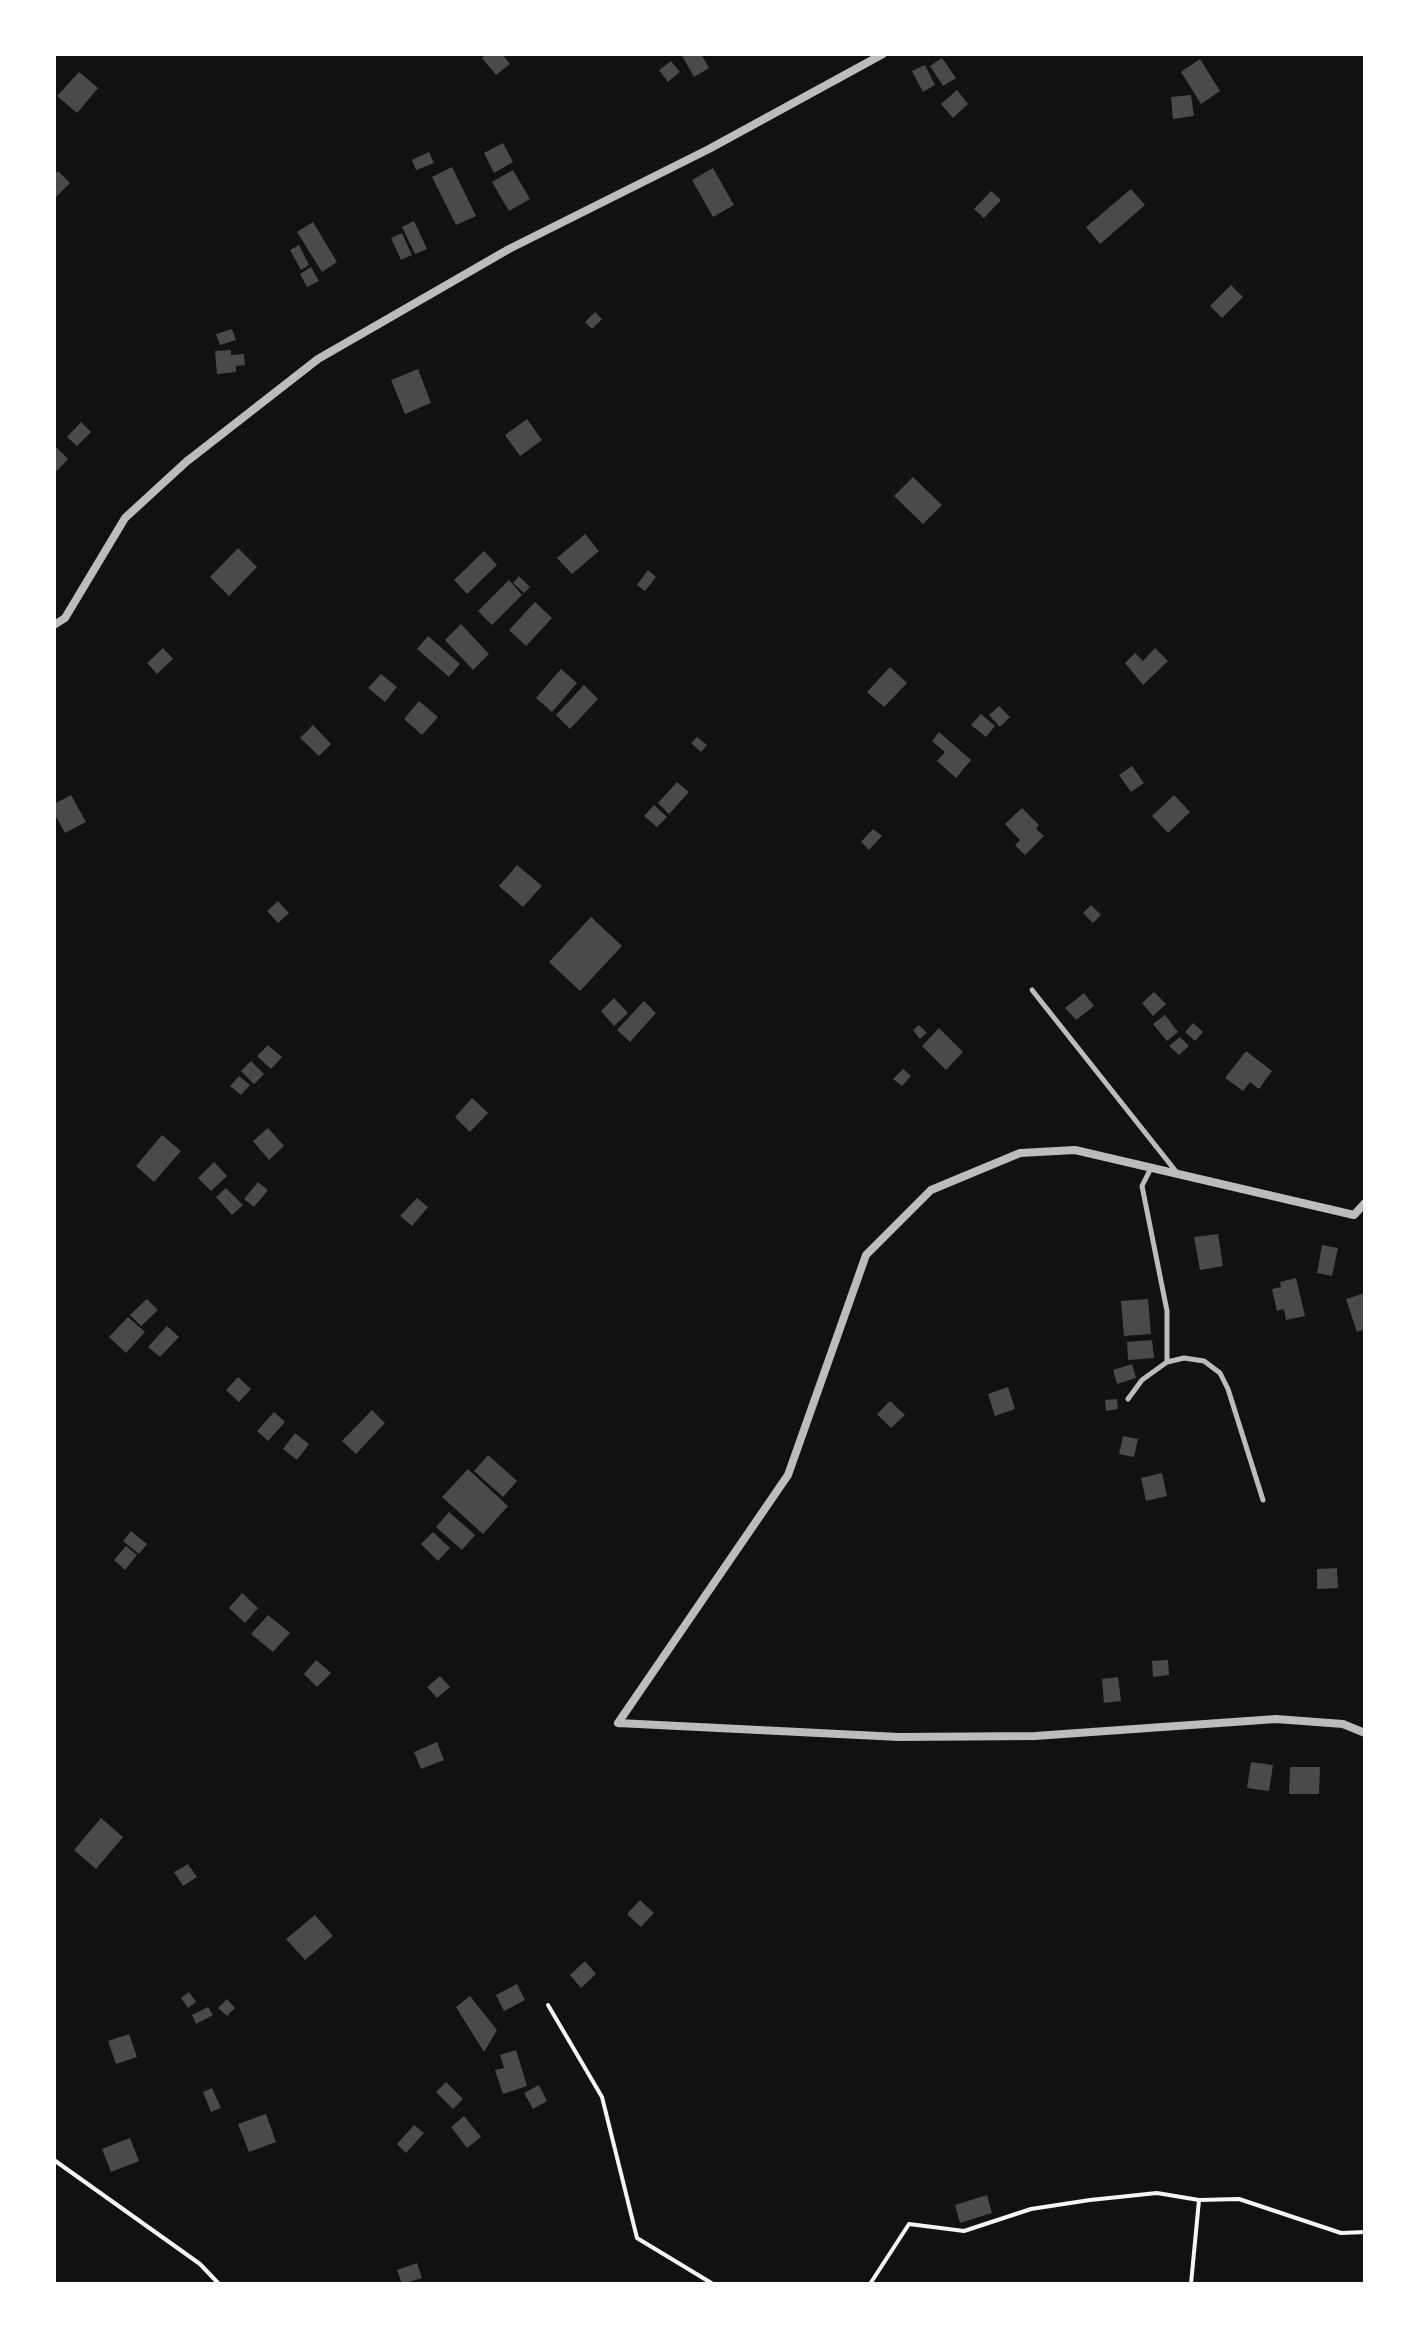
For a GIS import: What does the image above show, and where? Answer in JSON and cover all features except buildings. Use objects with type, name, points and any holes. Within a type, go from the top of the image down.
[{"type":"street","points":[[54,625],[65,618],[125,518],[186,462],[318,359],[509,249],[709,149],[883,54]]},
{"type":"street","points":[[1365,1203],[1354,1215],[1075,1150],[1020,1153],[931,1190],[866,1255],[788,1475],[618,1723],[899,1737],[1035,1736],[1276,1719],[1343,1724],[1365,1733]]},
{"type":"lane","points":[[1032,990],[1179,1175]]},
{"type":"lane","points":[[1151,1168],[1142,1186],[1167,1311],[1167,1362]]},
{"type":"lane","points":[[1128,1399],[1142,1380],[1167,1362],[1184,1358],[1204,1361],[1220,1373],[1228,1389],[1263,1500]]},
{"type":"path","points":[[548,2005],[602,2097],[637,2238],[713,2284]]},
{"type":"path","points":[[54,2160],[200,2264],[219,2284]]},
{"type":"path","points":[[870,2284],[909,2224],[964,2231],[1031,2209],[1090,2200],[1157,2193],[1199,2200],[1239,2199],[1341,2233],[1365,2232]]},
{"type":"path","points":[[1191,2284],[1199,2200]]}]
